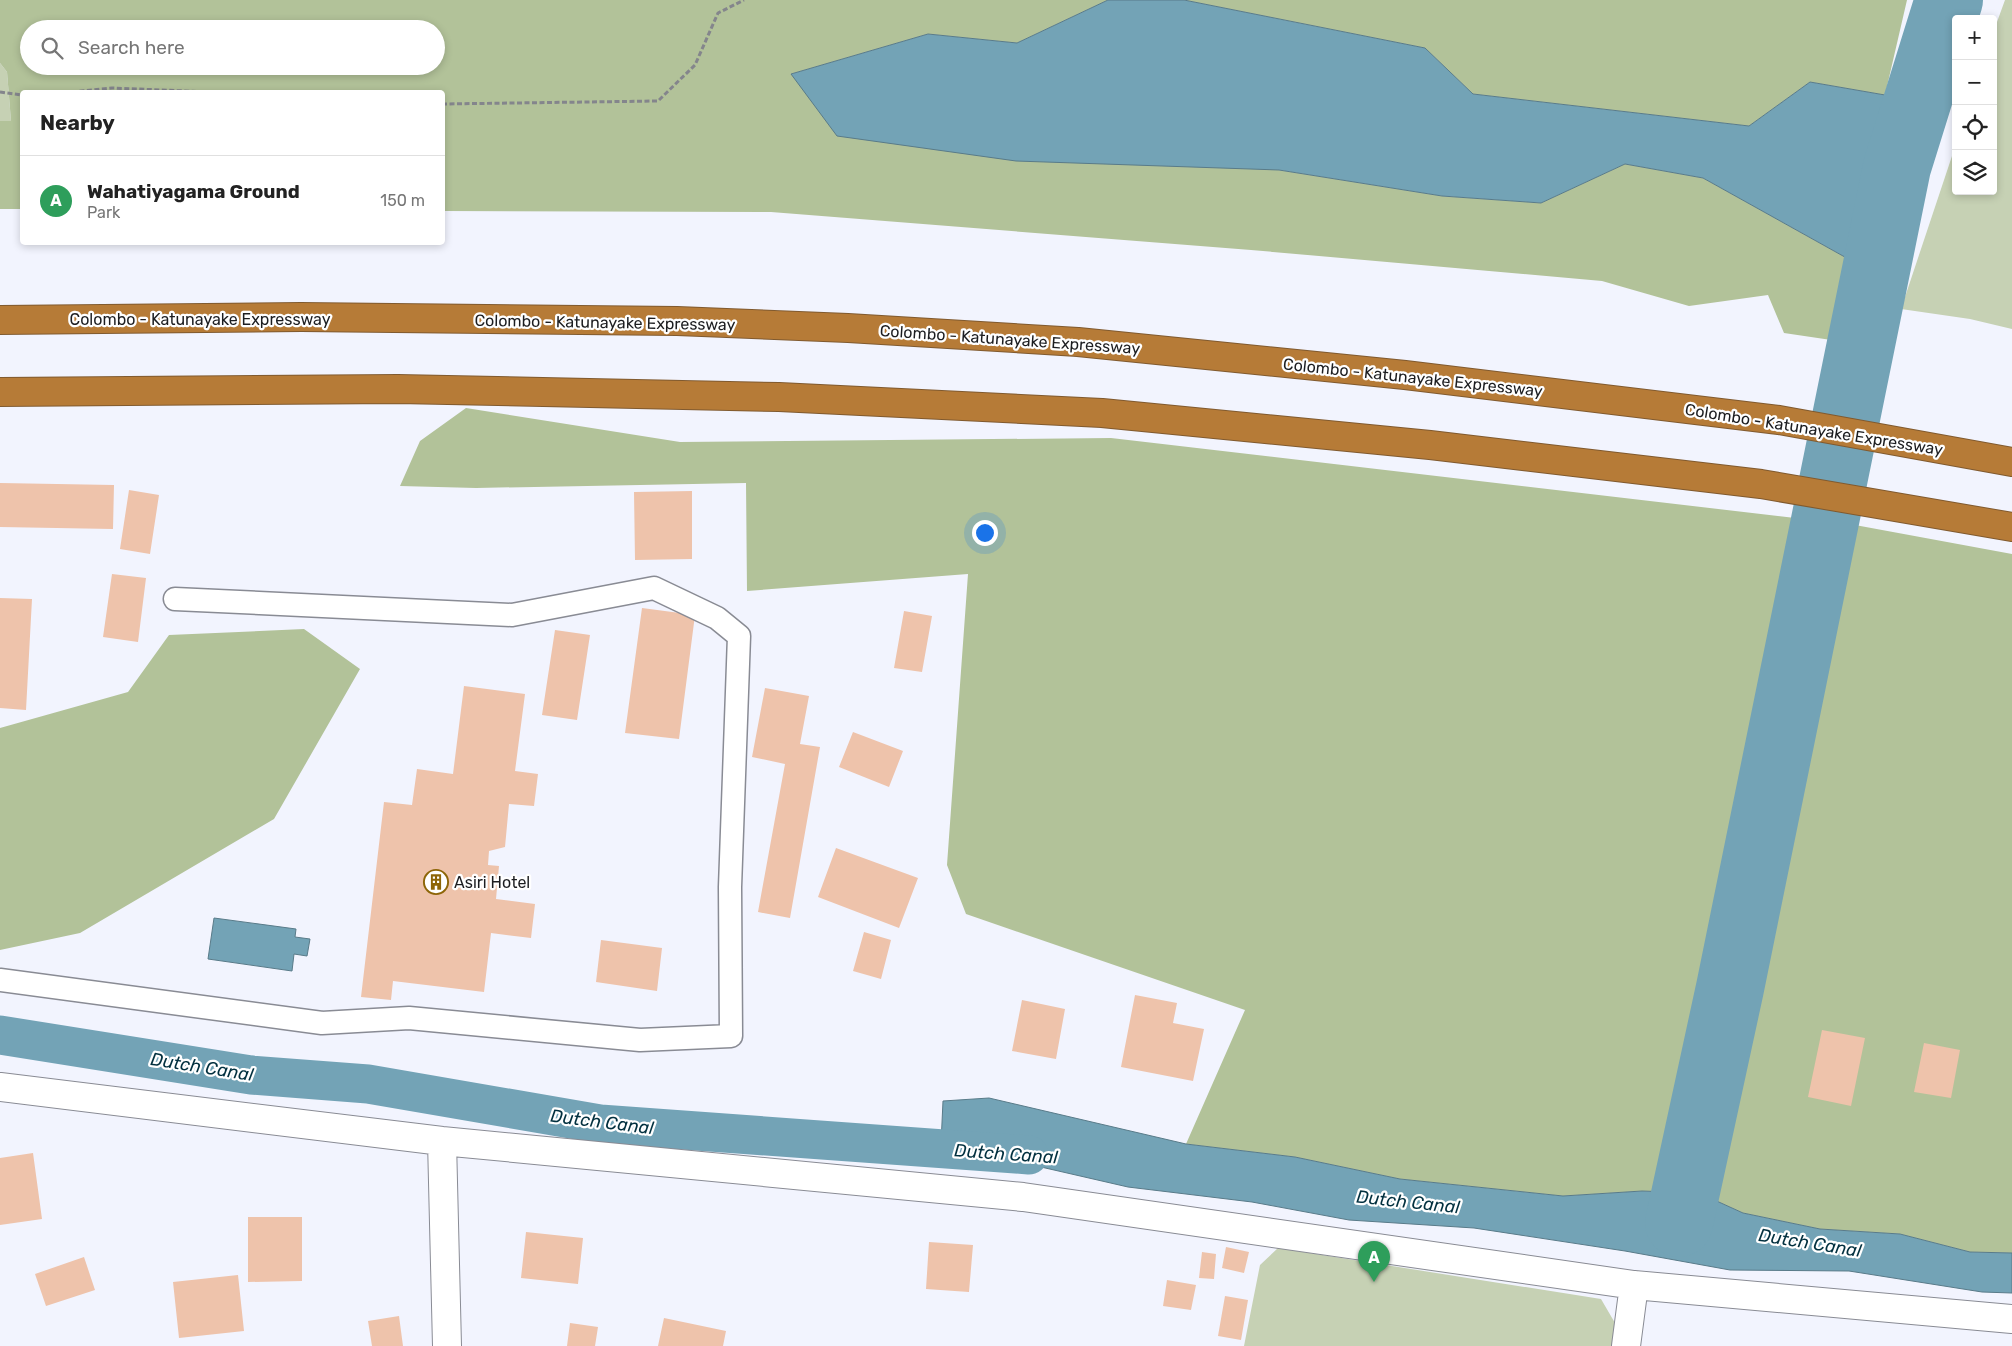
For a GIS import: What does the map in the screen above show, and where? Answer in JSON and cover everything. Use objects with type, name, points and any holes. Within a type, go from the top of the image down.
[{"type":"highway","name":"Colombo - Katunayake Expressway","points":[[0,320],[301,317],[676,321],[858,329],[1078,342],[1405,375],[1780,420],[2012,462]]},
{"type":"highway","points":[[0,392],[398,389],[780,397],[1102,413],[1430,446],[1761,484],[2012,527]]},
{"type":"street","points":[[0,1088],[442,1140],[1023,1197],[1634,1285],[2012,1319]]},
{"type":"street","points":[[442,1140],[447,1346]]},
{"type":"street","points":[[1626,1346],[1634,1285]]},
{"type":"lane","points":[[0,980],[322,1022],[409,1018],[640,1040],[731,1036],[730,887],[739,636],[717,618],[654,588],[512,615],[175,599]]},
{"type":"path","points":[[445,104],[658,102],[695,65],[718,13],[744,0]]},
{"type":"path","points":[[92,90],[112,88],[161,90]]},
{"type":"path","points":[[0,92],[20,95]]},
{"type":"green space","points":[[0,0],[1108,0],[1017,43],[928,34],[791,74],[1279,170],[1442,196],[1541,203],[1625,164],[1703,178],[1852,261],[1838,341],[1784,333],[1768,295],[1689,306],[1602,281],[1251,250],[771,212],[445,211],[445,90],[20,90],[20,209],[0,209],[0,121],[11,121],[7,72],[0,63]]},
{"type":"green space","points":[[1184,0],[1907,0],[1885,95],[1810,82],[1749,126],[1473,94],[1425,48]]},
{"type":"green space","points":[[2005,0],[2012,0],[2012,329],[1970,319],[1901,309],[1952,156],[1952,195],[1997,195],[1997,22]]},
{"type":"green space","points":[[0,63],[7,72],[11,121],[0,121]]},
{"type":"green space","points":[[466,408],[680,442],[1111,438],[1855,525],[2012,554],[2012,1253],[1970,1252],[1900,1234],[1820,1229],[1743,1213],[1699,1193],[1642,1191],[1563,1196],[1400,1179],[1295,1157],[1186,1144],[1245,1010],[966,914],[947,865],[968,574],[747,591],[746,483],[476,488],[400,486],[420,441]]},
{"type":"green space","points":[[304,629],[360,669],[274,819],[80,933],[0,950],[0,728],[128,692],[169,635]]},
{"type":"green space","points":[[1278,1248],[1601,1299],[1615,1323],[1612,1346],[1244,1346],[1260,1265]]},
{"type":"water","points":[[1108,0],[1184,0],[1425,48],[1473,94],[1749,126],[1810,82],[1885,95],[1852,261],[1703,178],[1625,164],[1541,203],[1442,196],[1279,170],[1016,161],[837,136],[791,74],[928,34],[1017,43]]},
{"type":"water","points":[[214,918],[296,929],[295,937],[310,939],[307,956],[294,954],[292,971],[208,959]]},
{"type":"water","points":[[989,1098],[1186,1144],[1295,1157],[1400,1179],[1563,1196],[1642,1191],[1699,1193],[1743,1213],[1820,1229],[1900,1234],[1970,1252],[2012,1253],[2012,1293],[1982,1292],[1849,1271],[1730,1270],[1625,1251],[1474,1228],[1349,1220],[1252,1202],[1128,1187],[941,1144],[943,1101]]},
{"type":"building","points":[[0,483],[114,485],[113,529],[0,527]]},
{"type":"building","points":[[129,490],[159,495],[150,554],[120,549]]},
{"type":"building","points":[[692,491],[692,559],[635,560],[634,492]]},
{"type":"building","points":[[112,574],[146,578],[138,642],[103,637]]},
{"type":"building","points":[[0,598],[32,599],[26,710],[0,708]]},
{"type":"building","points":[[642,608],[695,615],[679,739],[625,733]]},
{"type":"building","points":[[904,611],[932,616],[922,672],[894,668]]},
{"type":"building","points":[[555,630],[590,635],[577,720],[542,715]]},
{"type":"building","name":"Asiri Hotel","points":[[464,686],[525,694],[515,771],[538,774],[534,806],[509,804],[505,847],[489,851],[488,865],[499,866],[496,899],[535,904],[531,938],[491,933],[484,992],[393,981],[391,1000],[361,997],[384,802],[412,805],[417,769],[453,774]]},
{"type":"building","points":[[765,688],[809,696],[800,744],[820,747],[790,918],[758,912],[785,764],[752,757]]},
{"type":"building","points":[[853,732],[903,751],[889,787],[839,767]]},
{"type":"building","points":[[836,848],[918,878],[899,928],[818,897]]},
{"type":"building","points":[[864,932],[891,940],[881,979],[853,971]]},
{"type":"building","points":[[601,940],[662,948],[657,991],[596,982]]},
{"type":"building","points":[[1135,995],[1177,1003],[1173,1023],[1204,1029],[1193,1081],[1121,1067]]},
{"type":"building","points":[[1022,1000],[1065,1009],[1056,1059],[1012,1051]]},
{"type":"building","points":[[1822,1030],[1865,1038],[1851,1106],[1808,1097]]},
{"type":"building","points":[[1924,1043],[1960,1050],[1951,1098],[1914,1092]]},
{"type":"building","points":[[33,1153],[42,1219],[0,1225],[0,1158]]},
{"type":"building","points":[[248,1217],[302,1217],[302,1281],[248,1282]]},
{"type":"building","points":[[526,1232],[583,1238],[578,1284],[521,1278]]},
{"type":"building","points":[[929,1242],[973,1245],[969,1292],[926,1289]]},
{"type":"building","points":[[1226,1247],[1249,1252],[1244,1273],[1222,1268]]},
{"type":"building","points":[[1202,1252],[1216,1254],[1214,1279],[1199,1278]]},
{"type":"building","points":[[84,1257],[95,1290],[46,1306],[35,1274]]},
{"type":"building","points":[[238,1275],[244,1331],[179,1338],[173,1282]]},
{"type":"building","points":[[1167,1280],[1196,1285],[1191,1310],[1163,1306]]},
{"type":"building","points":[[1225,1296],[1248,1300],[1241,1340],[1218,1336]]},
{"type":"building","points":[[399,1316],[403,1346],[372,1346],[368,1321]]},
{"type":"building","points":[[664,1318],[726,1331],[723,1346],[658,1346]]},
{"type":"building","points":[[570,1323],[598,1327],[595,1346],[567,1346]]},
{"type":"waterway","points":[[1679,1223],[1730,988],[1897,167],[1949,0]]},
{"type":"waterway","name":"Dutch Canal","points":[[0,1035],[251,1075],[368,1084],[600,1124],[1029,1155]]},
{"type":"place","name":"Asiri Hotel","points":[[436,882]]},
{"type":"place","name":"Wahatiyagama Ground","points":[[1374,1282]]}]
